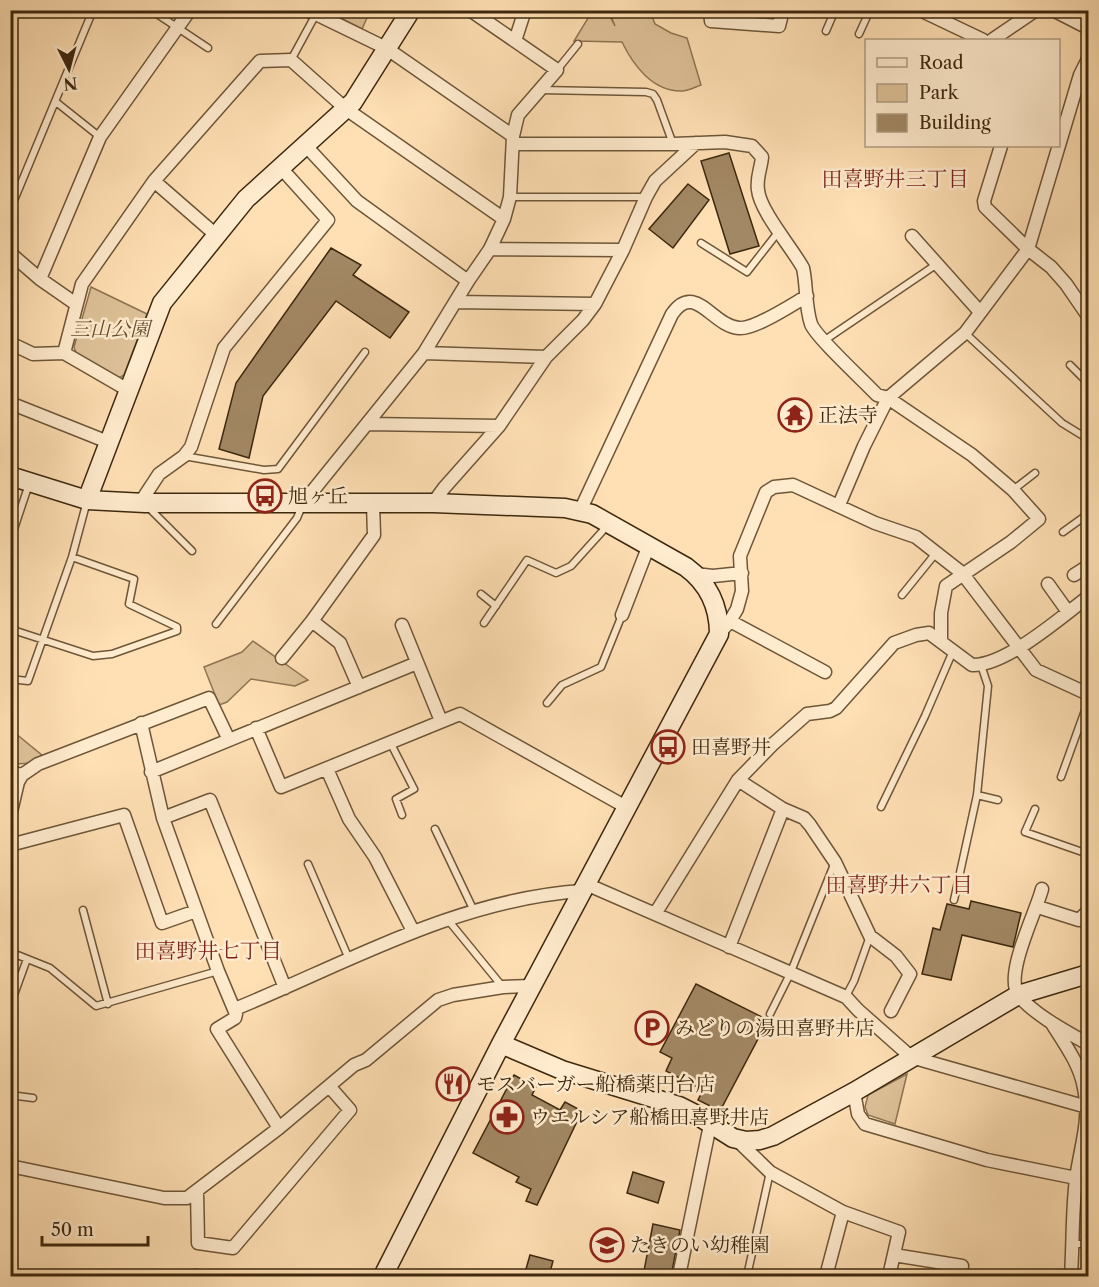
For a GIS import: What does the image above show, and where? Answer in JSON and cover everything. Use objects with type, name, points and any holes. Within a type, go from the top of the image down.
[{"type":"street","points":[[40,279],[100,137],[190,10]]},
{"type":"street","points":[[87,501],[162,303],[246,200],[353,102],[411,10]]},
{"type":"street","points":[[303,503],[424,353],[490,249],[504,219],[510,197],[513,140],[518,115],[558,70],[470,10]]},
{"type":"street","points":[[515,41],[525,10]]},
{"type":"street","points":[[710,10],[711,21],[779,26],[783,10]]},
{"type":"street","points":[[920,10],[981,39]]},
{"type":"street","points":[[993,39],[1036,10]]},
{"type":"street","points":[[1053,10],[1089,28]]},
{"type":"street","points":[[311,12],[386,48],[513,140],[674,144],[725,142],[752,146],[758,151],[762,157],[757,179],[758,194],[802,268],[810,323],[814,330],[877,395],[888,398],[972,455],[1013,490],[1039,519],[1011,542],[946,586],[941,613],[941,642]]},
{"type":"street","points":[[1060,142],[1080,75],[1089,59]]},
{"type":"street","points":[[64,353],[82,284],[154,181],[261,61],[291,60],[346,109],[504,219]]},
{"type":"street","points":[[434,503],[444,488],[499,426],[546,357],[583,320],[595,304],[655,181],[696,143]]},
{"type":"street","points":[[306,146],[357,201],[468,281]]},
{"type":"street","points":[[1001,147],[984,201],[985,207],[1028,249],[1051,267],[1089,316]]},
{"type":"street","points":[[839,505],[864,446],[888,398],[964,333],[1028,249],[1058,147]]},
{"type":"street","points":[[142,503],[159,474],[184,456],[191,447],[224,348],[328,220],[281,168]]},
{"type":"street","points":[[154,181],[216,235]]},
{"type":"street","points":[[912,236],[980,312]]},
{"type":"street","points":[[490,249],[623,250]]},
{"type":"street","points":[[10,253],[40,279],[76,304]]},
{"type":"street","points":[[580,511],[672,314],[678,306],[686,301],[694,302],[725,324],[739,328],[754,325],[807,296]]},
{"type":"street","points":[[455,302],[595,304]]},
{"type":"street","points":[[10,343],[33,354],[64,353],[128,390]]},
{"type":"street","points":[[424,353],[546,357]]},
{"type":"street","points":[[10,403],[108,442]]},
{"type":"street","points":[[368,424],[499,426]]},
{"type":"street","points":[[10,476],[87,501],[434,503],[565,508],[580,511],[610,523],[695,573],[711,593],[724,627],[825,672]]},
{"type":"street","points":[[383,1276],[531,986],[626,807],[724,627],[737,609],[742,591],[740,556],[766,492],[774,487],[793,485],[876,523],[916,537],[962,573],[1036,670],[1089,693]]},
{"type":"street","points":[[282,658],[374,536],[373,503]]},
{"type":"street","points":[[622,615],[649,545]]},
{"type":"street","points":[[1074,574],[1089,566]]},
{"type":"street","points":[[695,573],[712,576],[742,573]]},
{"type":"street","points":[[1048,584],[1068,612]]},
{"type":"street","points":[[656,914],[738,780],[807,714],[836,708],[894,643],[929,633],[972,665],[981,665],[1019,648],[1089,597]]},
{"type":"street","points":[[312,621],[340,643],[359,687]]},
{"type":"street","points":[[402,625],[441,721]]},
{"type":"street","points":[[151,772],[417,663]]},
{"type":"street","points":[[10,816],[18,782],[16,773],[210,698],[229,740]]},
{"type":"street","points":[[256,728],[281,787],[460,714],[626,807]]},
{"type":"street","points":[[141,723],[163,818],[218,971],[235,1009],[235,1018],[217,1029],[279,1128]]},
{"type":"street","points":[[327,769],[349,819],[375,857],[413,931]]},
{"type":"street","points":[[738,780],[783,809],[804,818],[835,862],[870,936],[896,956],[910,974],[891,1011]]},
{"type":"street","points":[[163,818],[210,800],[285,988]]},
{"type":"street","points":[[729,947],[783,809]]},
{"type":"street","points":[[10,845],[124,815],[162,923],[196,911]]},
{"type":"street","points":[[235,1009],[413,931],[474,911],[584,887],[656,914],[846,997],[858,1011],[911,1058],[1088,1107]]},
{"type":"street","points":[[1042,889],[1038,907],[1017,958],[1015,979],[1018,995],[1051,1022],[1089,1044]]},
{"type":"street","points":[[1038,907],[1079,920],[1089,911]]},
{"type":"street","points":[[501,1044],[562,1070],[679,1106],[710,1125],[746,1141],[773,1136],[854,1092],[1018,995],[1089,974]]},
{"type":"street","points":[[10,1166],[164,1198],[188,1198],[279,1128],[354,1065],[366,1060],[438,1000],[453,995],[503,987],[531,986]]},
{"type":"street","points":[[1051,1022],[1074,1059],[1084,1085],[1088,1107],[1087,1138],[1076,1183],[1071,1276]]},
{"type":"street","points":[[197,1191],[198,1243],[233,1248],[350,1110],[329,1086]]},
{"type":"street","points":[[854,1092],[858,1114],[865,1124],[987,1160],[1076,1183],[1089,1191]]},
{"type":"street","points":[[679,1276],[710,1125]]},
{"type":"street","points":[[734,1137],[770,1172],[843,1212],[899,1232],[890,1276]]},
{"type":"street","points":[[826,1276],[843,1212]]},
{"type":"street","points":[[894,1255],[962,1266],[960,1276]]},
{"type":"lane","points":[[10,210],[93,10]]},
{"type":"lane","points":[[151,10],[208,48]]},
{"type":"lane","points":[[826,31],[835,10]]},
{"type":"lane","points":[[859,34],[870,10]]},
{"type":"lane","points":[[291,60],[311,12]]},
{"type":"lane","points":[[558,70],[578,44]]},
{"type":"lane","points":[[539,90],[653,94],[674,144]]},
{"type":"lane","points":[[56,102],[100,137]]},
{"type":"lane","points":[[510,197],[646,196]]},
{"type":"lane","points":[[701,243],[747,272],[780,231]]},
{"type":"lane","points":[[825,340],[937,264]]},
{"type":"lane","points":[[964,333],[1062,423],[1089,439]]},
{"type":"lane","points":[[184,456],[264,471],[278,469],[365,352]]},
{"type":"lane","points":[[1070,365],[1089,383]]},
{"type":"lane","points":[[1013,490],[1035,473]]},
{"type":"lane","points":[[10,541],[29,483]]},
{"type":"lane","points":[[10,679],[28,681],[72,557],[87,501]]},
{"type":"lane","points":[[142,503],[192,551]]},
{"type":"lane","points":[[216,624],[297,518],[303,503]]},
{"type":"lane","points":[[1063,532],[1089,514]]},
{"type":"lane","points":[[484,623],[527,560],[556,573],[571,566],[610,523]]},
{"type":"lane","points":[[902,594],[936,553]]},
{"type":"lane","points":[[10,629],[93,656],[112,654],[177,631],[177,627],[129,604],[134,579],[72,557]]},
{"type":"lane","points":[[481,594],[496,606]]},
{"type":"lane","points":[[547,703],[562,685],[601,667],[622,615]]},
{"type":"lane","points":[[881,807],[925,716],[953,651]]},
{"type":"lane","points":[[954,900],[977,795],[988,686],[981,665]]},
{"type":"lane","points":[[1061,777],[1089,702]]},
{"type":"lane","points":[[390,742],[414,789],[396,799],[402,815]]},
{"type":"lane","points":[[977,795],[998,801]]},
{"type":"lane","points":[[1035,809],[1025,832],[1089,854]]},
{"type":"lane","points":[[435,829],[474,911]]},
{"type":"lane","points":[[770,1014],[790,974],[835,862]]},
{"type":"lane","points":[[308,864],[349,959]]},
{"type":"lane","points":[[83,910],[108,1004]]},
{"type":"lane","points":[[448,920],[503,987]]},
{"type":"lane","points":[[846,997],[870,936]]},
{"type":"lane","points":[[10,952],[50,968],[96,1006],[218,971]]},
{"type":"lane","points":[[10,1006],[27,959]]},
{"type":"lane","points":[[10,1095],[33,1098]]},
{"type":"lane","points":[[747,1276],[770,1172]]},
{"type":"lane","points":[[1073,1244],[1089,1244]]},
{"type":"lane","points":[[194,1276],[195,1273],[216,1276]]},
{"type":"green space","points":[[593,10],[607,11],[615,26],[609,11],[650,11],[655,24],[671,33],[687,38],[701,85],[682,91],[662,87],[645,76],[632,60],[622,42],[574,41]]},
{"type":"green space","points":[[327,11],[370,11],[362,29]]},
{"type":"green space","name":"三山公園","points":[[91,287],[147,314],[124,375],[119,378],[76,353],[74,347]]},
{"type":"green space","points":[[253,641],[308,680],[295,686],[251,679],[227,702],[219,705],[204,667],[242,652]]},
{"type":"green space","points":[[10,733],[15,733],[43,756],[27,763],[11,763]]},
{"type":"green space","points":[[907,1074],[895,1124],[868,1115],[865,1107],[868,1095]]},
{"type":"building","points":[[729,153],[759,246],[730,254],[701,161]]},
{"type":"building","points":[[688,184],[709,200],[673,248],[649,229]]},
{"type":"building","points":[[331,248],[361,265],[353,275],[409,312],[390,338],[336,301],[263,396],[249,458],[219,449],[236,383]]},
{"type":"building","points":[[971,901],[1021,913],[1013,947],[962,935],[951,980],[922,974],[933,928],[940,930],[947,904],[969,909]]},
{"type":"building","points":[[696,984],[768,1020],[720,1111],[698,1100],[703,1090],[666,1071],[672,1058],[660,1052]]},
{"type":"building","points":[[514,1075],[536,1087],[532,1095],[560,1110],[565,1102],[582,1111],[537,1205],[526,1201],[531,1189],[516,1182],[519,1177],[473,1153]]},
{"type":"building","points":[[633,1172],[664,1182],[658,1203],[627,1193]]},
{"type":"building","points":[[653,1224],[680,1230],[671,1276],[643,1276]]},
{"type":"building","points":[[530,1255],[553,1261],[549,1276],[524,1276]]},
{"type":"place","name":"正法寺","points":[[795,415]]},
{"type":"place","name":"旭ヶ丘","points":[[265,496]]},
{"type":"place","name":"田喜野井","points":[[668,747]]},
{"type":"place","name":"みどりの湯田喜野井店","points":[[652,1028]]},
{"type":"place","name":"モスバーガー船橋薬円台店","points":[[453,1084]]},
{"type":"place","name":"ウエルシア船橋田喜野井店","points":[[507,1117]]},
{"type":"place","name":"たきのい幼稚園","points":[[607,1245]]},
{"type":"district","name":"田喜野井三丁目","points":[[895,179]]},
{"type":"district","name":"田喜野井六丁目","points":[[899,885]]},
{"type":"district","name":"田喜野井七丁目","points":[[208,951]]}]
